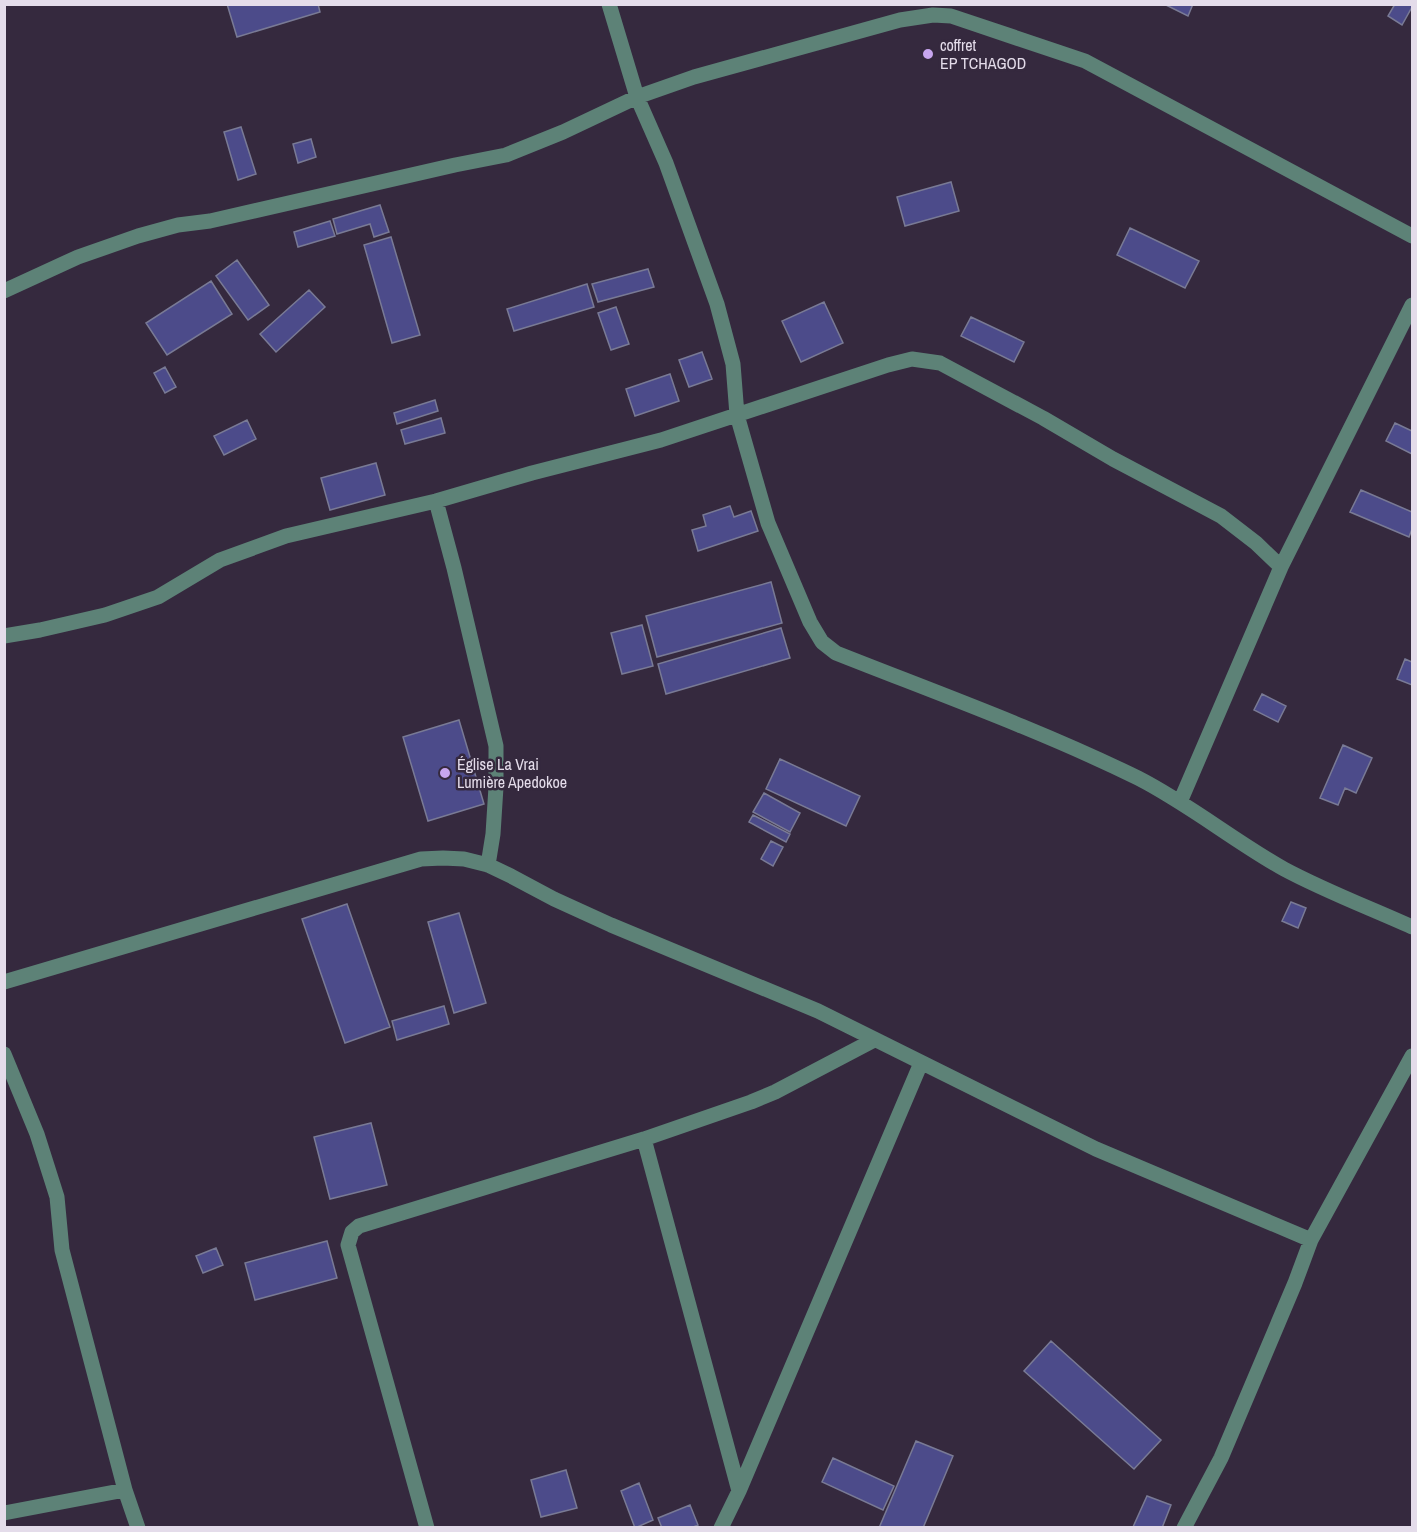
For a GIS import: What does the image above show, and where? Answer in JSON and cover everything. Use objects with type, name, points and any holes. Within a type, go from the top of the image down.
[{"type":"street","points":[[609,4],[637,97],[666,163],[717,304],[733,364],[737,415],[768,523],[810,622],[822,642],[836,653],[1055,740],[1139,779],[1180,802],[1229,836],[1286,870],[1413,927]]},
{"type":"street","points":[[5,288],[78,257],[178,225],[210,221],[506,155],[563,132],[637,97],[694,77],[900,20],[933,15],[951,16],[1085,61],[1413,236]]},
{"type":"street","points":[[1180,802],[1281,567],[1413,305]]},
{"type":"street","points":[[4,636],[105,615],[158,597],[220,560],[286,536],[436,501],[532,473],[661,440],[912,359],[940,363],[1221,516],[1256,543],[1281,567]]},
{"type":"street","points":[[436,501],[496,746],[493,834],[488,865]]},
{"type":"street","points":[[4,982],[421,859],[464,860],[488,865],[611,925],[818,1011],[1096,1149],[1311,1240]]},
{"type":"street","points":[[427,1527],[348,1245],[352,1232],[359,1226],[644,1139],[775,1092],[874,1040]]},
{"type":"street","points":[[4,1054],[37,1134],[57,1197],[62,1250],[125,1490],[138,1527]]},
{"type":"street","points":[[1184,1527],[1221,1458],[1311,1240],[1413,1056]]},
{"type":"street","points":[[721,1527],[740,1491],[921,1063]]},
{"type":"street","points":[[644,1139],[740,1491]]},
{"type":"street","points":[[4,1513],[125,1490]]},
{"type":"building","points":[[227,4],[318,4],[320,12],[237,37]]},
{"type":"building","points":[[1164,4],[1193,4],[1188,16]]},
{"type":"building","points":[[1395,4],[1412,4],[1402,25],[1388,16]]},
{"type":"building","points":[[241,127],[256,174],[238,180],[224,132]]},
{"type":"building","points":[[311,139],[316,157],[298,163],[293,144]]},
{"type":"building","points":[[951,182],[959,211],[905,226],[897,197]]},
{"type":"building","points":[[380,205],[389,232],[374,237],[370,224],[337,234],[333,219]]},
{"type":"building","points":[[330,221],[335,236],[298,247],[294,232]]},
{"type":"building","points":[[1130,228],[1199,261],[1185,288],[1117,255]]},
{"type":"building","points":[[391,237],[420,335],[392,343],[364,245]]},
{"type":"building","points":[[237,260],[269,305],[248,320],[216,276]]},
{"type":"building","points":[[648,269],[654,287],[598,302],[592,284]]},
{"type":"building","points":[[211,281],[232,314],[167,355],[146,323]]},
{"type":"building","points":[[587,284],[594,307],[514,331],[507,309]]},
{"type":"building","points":[[309,290],[325,307],[276,352],[260,334]]},
{"type":"building","points":[[824,302],[843,343],[801,362],[782,321]]},
{"type":"building","points":[[616,307],[629,344],[611,350],[598,313]]},
{"type":"building","points":[[971,317],[1024,342],[1014,362],[961,336]]},
{"type":"building","points":[[702,352],[712,379],[689,387],[679,360]]},
{"type":"building","points":[[165,367],[176,387],[165,393],[154,373]]},
{"type":"building","points":[[670,374],[679,401],[635,416],[626,389]]},
{"type":"building","points":[[435,400],[438,411],[397,424],[394,413]]},
{"type":"building","points":[[441,418],[445,433],[405,444],[401,430]]},
{"type":"building","points":[[247,420],[256,439],[224,455],[214,436]]},
{"type":"building","points":[[1395,423],[1412,431],[1412,454],[1386,441]]},
{"type":"building","points":[[376,463],[385,495],[330,510],[321,478]]},
{"type":"building","points":[[1361,490],[1412,512],[1412,529],[1409,537],[1350,512]]},
{"type":"building","points":[[730,506],[734,517],[751,511],[758,531],[698,551],[692,530],[706,526],[703,515]]},
{"type":"building","points":[[771,582],[782,623],[657,657],[646,616]]},
{"type":"building","points":[[642,625],[653,666],[622,674],[611,633]]},
{"type":"building","points":[[781,628],[790,658],[666,694],[658,664]]},
{"type":"building","points":[[1405,659],[1412,662],[1412,685],[1397,679]]},
{"type":"building","points":[[1262,694],[1286,706],[1278,722],[1254,710]]},
{"type":"building","points":[[459,720],[484,804],[428,821],[403,737]]},
{"type":"building","points":[[1343,745],[1372,758],[1356,793],[1345,788],[1338,805],[1320,798]]},
{"type":"building","points":[[780,759],[860,796],[846,826],[766,789]]},
{"type":"building","points":[[764,793],[800,813],[790,832],[753,812]]},
{"type":"building","points":[[753,815],[790,834],[786,842],[749,822]]},
{"type":"building","points":[[771,841],[783,847],[773,866],[761,859]]},
{"type":"building","points":[[1291,902],[1306,908],[1298,928],[1282,921]]},
{"type":"building","points":[[347,904],[390,1027],[345,1043],[302,919]]},
{"type":"building","points":[[459,913],[486,1003],[454,1013],[428,922]]},
{"type":"building","points":[[444,1006],[449,1024],[397,1040],[392,1021]]},
{"type":"building","points":[[371,1123],[387,1185],[330,1199],[314,1137]]},
{"type":"building","points":[[327,1241],[337,1278],[255,1300],[245,1263]]},
{"type":"building","points":[[216,1248],[223,1265],[203,1273],[196,1256]]},
{"type":"building","points":[[1051,1341],[1161,1440],[1134,1469],[1024,1371]]},
{"type":"building","points":[[916,1441],[953,1456],[923,1528],[879,1528]]},
{"type":"building","points":[[833,1458],[894,1486],[883,1510],[822,1482]]},
{"type":"building","points":[[566,1470],[577,1508],[541,1517],[531,1480]]},
{"type":"building","points":[[639,1483],[653,1520],[635,1528],[621,1491]]},
{"type":"building","points":[[1147,1496],[1171,1505],[1162,1528],[1133,1527]]},
{"type":"building","points":[[690,1505],[698,1525],[691,1528],[662,1528],[658,1518]]},
{"type":"place","name":"coffret EP TCHAGOD","points":[[928,54]]},
{"type":"place","name":"Église La Vrai Lumière Apedokoe","points":[[445,773]]}]
